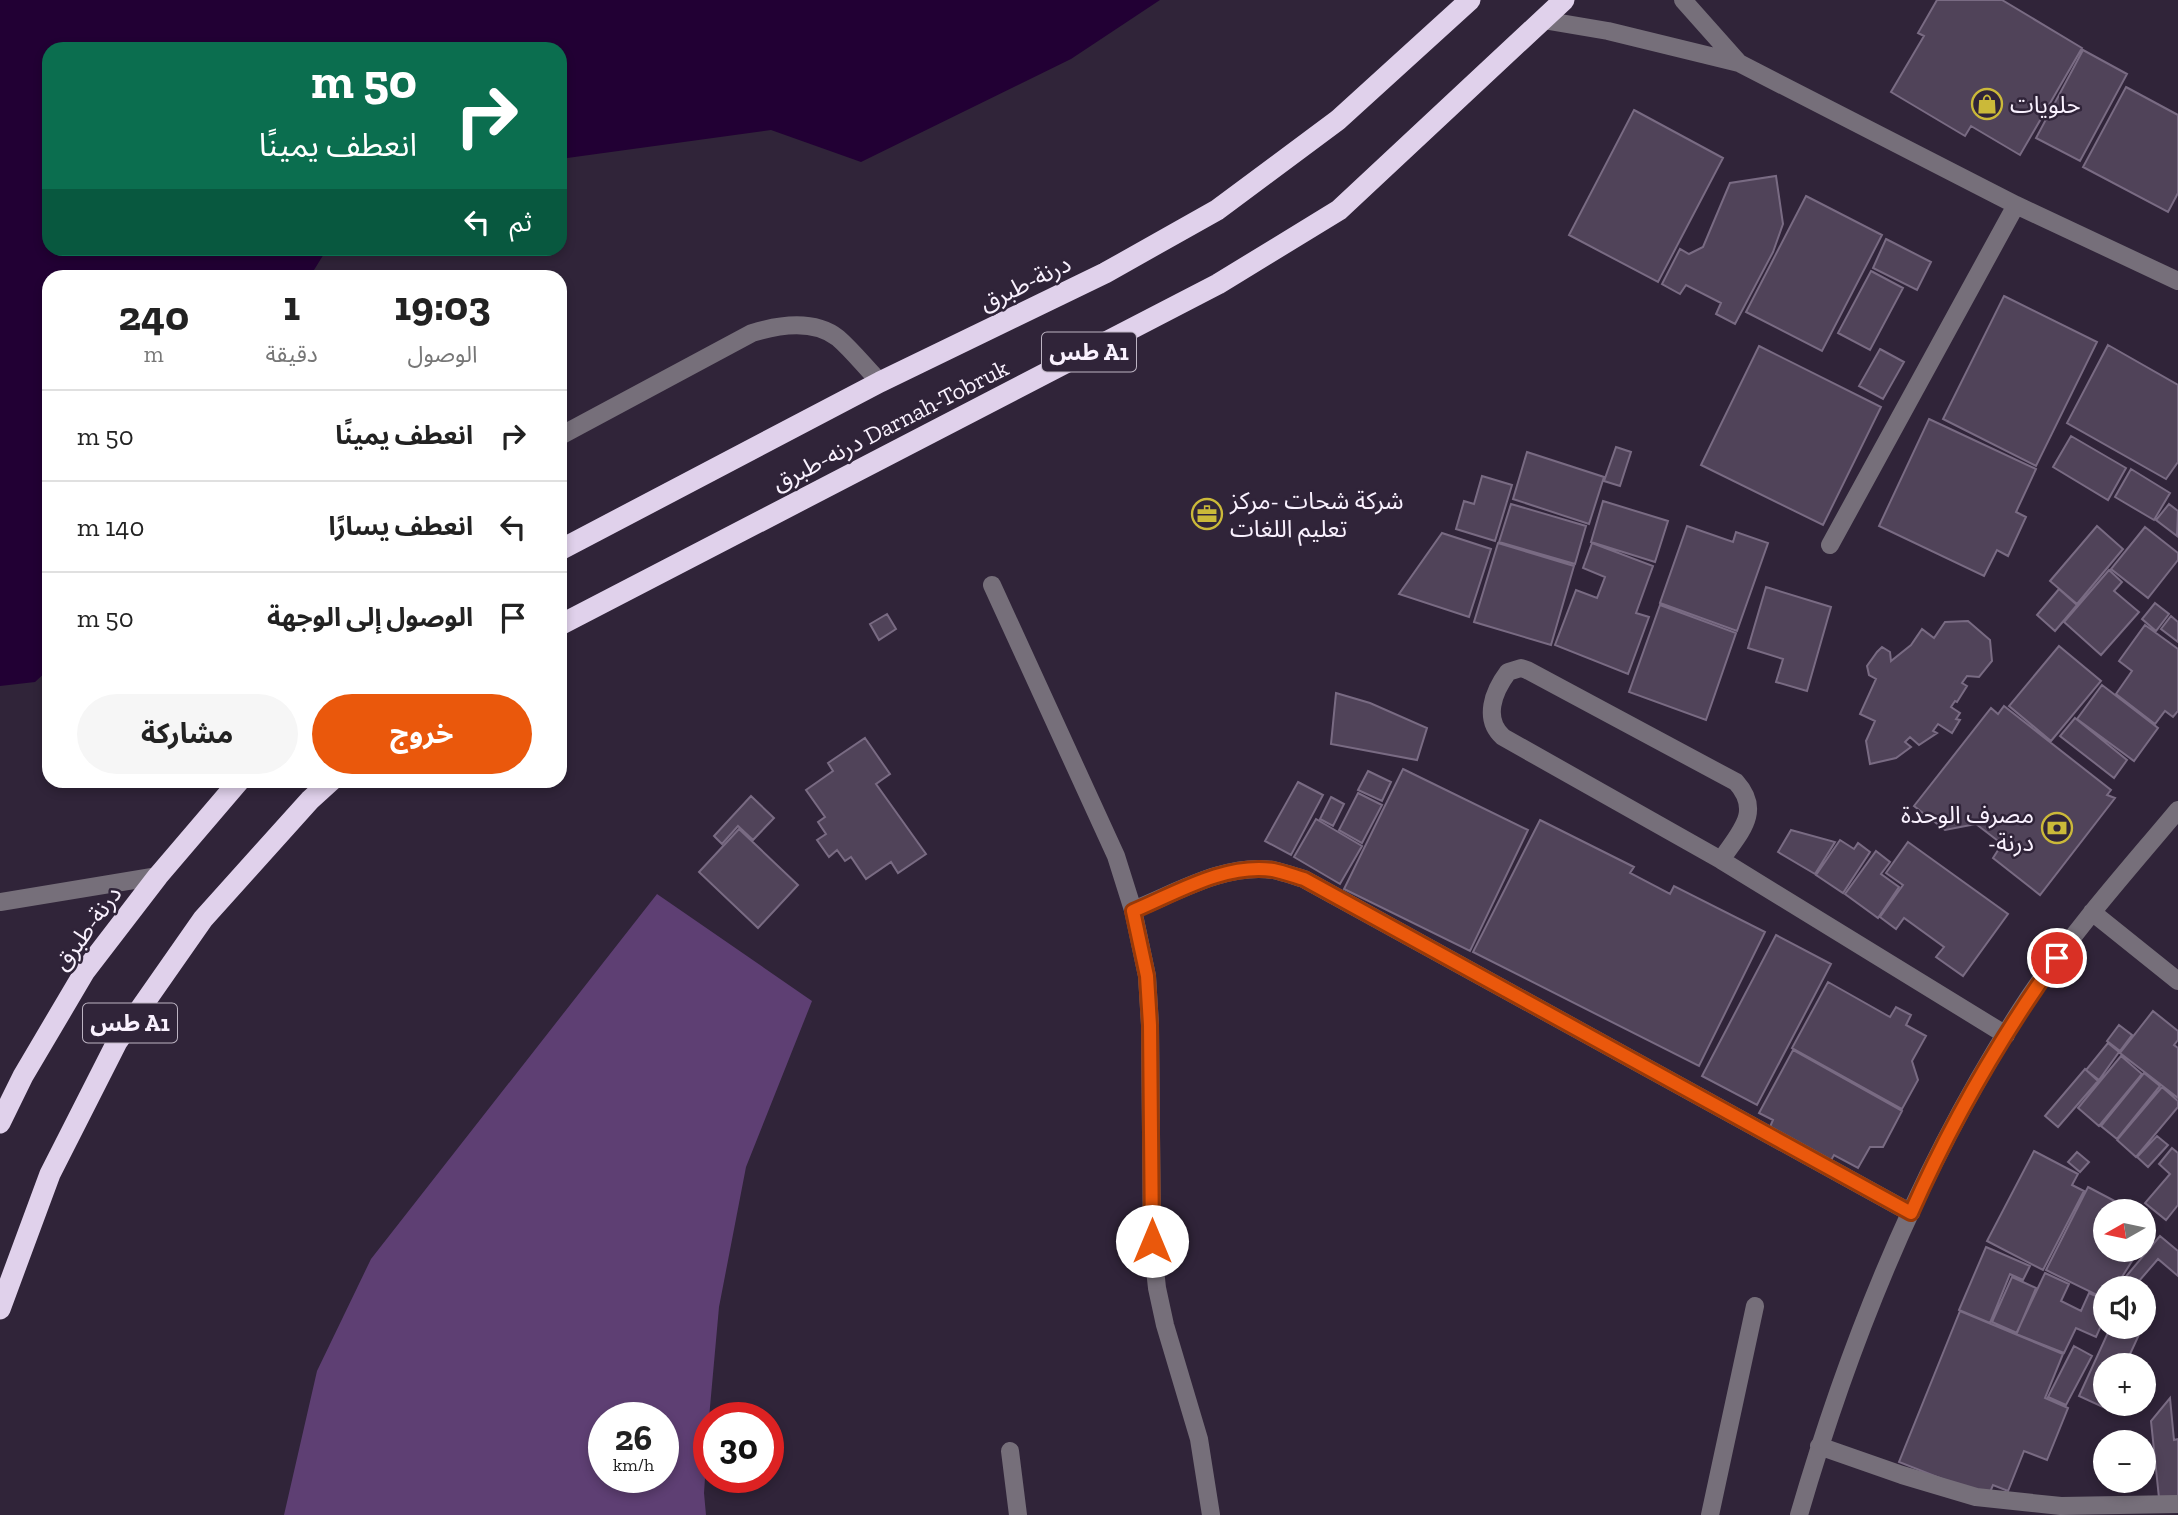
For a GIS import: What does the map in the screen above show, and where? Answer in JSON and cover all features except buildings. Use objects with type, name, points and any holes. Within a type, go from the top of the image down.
[{"type":"highway","name":"درنة-طبرق","points":[[567,546],[880,382],[1105,273],[1217,210],[1338,120],[1470,0]]},
{"type":"highway","name":"درنه-طبرق Darnah-Tobruk","points":[[567,621],[1217,284],[1328,217],[1339,210],[1564,0]]},
{"type":"highway","name":"درنة-طبرق","points":[[0,1123],[23,1076],[85,971],[158,876],[233,788]]},
{"type":"highway","name":"طس A1","points":[[0,1309],[50,1174],[117,1042],[204,919],[323,788]]},
{"type":"street","points":[[1683,0],[1739,63]]},
{"type":"street","points":[[1543,20],[1608,31],[1739,63],[2016,205],[2178,281]]},
{"type":"street","points":[[1830,545],[2016,205]]},
{"type":"street","points":[[567,432],[752,333],[772,327],[792,325],[814,328],[836,337],[880,382]]},
{"type":"street","points":[[992,585],[1116,856],[1133,911],[1147,976],[1152,1241],[1157,1288],[1165,1325],[1199,1439],[1210,1515]]},
{"type":"street","points":[[1721,860],[1748,820],[1747,799],[1736,782],[1527,670],[1521,668],[1508,672],[1491,714],[1492,723],[1503,737],[1721,860],[2006,1035]]},
{"type":"street","points":[[1799,1515],[1840,1383],[1879,1283],[1955,1121],[2030,996],[2092,912],[2178,810]]},
{"type":"street","points":[[1133,911],[1207,880],[1239,871],[1272,870],[1304,879],[1911,1213]]},
{"type":"street","points":[[0,902],[158,876]]},
{"type":"street","points":[[2092,912],[2178,981]]},
{"type":"street","points":[[1710,1515],[1755,1306]]},
{"type":"street","points":[[1819,1446],[1976,1497],[2061,1506],[2178,1504]]},
{"type":"street","points":[[1010,1451],[1018,1515]]},
{"type":"shaded area","points":[[0,0],[1160,0],[1071,59],[861,162],[771,130],[567,158],[567,42],[42,42],[42,256],[323,256],[314,270],[42,270],[42,676],[35,682],[0,686]]},
{"type":"shaded area","points":[[657,894],[812,1001],[746,1167],[719,1307],[710,1402],[693,1402],[693,1493],[704,1493],[706,1515],[284,1515],[317,1371],[371,1259]]},
{"type":"place","name":"حلويات","points":[[1987,104]]},
{"type":"place","name":"شركة شحات -مركز تعليم اللغات","points":[[1207,514]]},
{"type":"place","name":"مصرف الوحدة -درنة","points":[[2057,828]]},
{"type":"route","points":[[1152,1241],[1150,1025],[1147,976],[1133,911],[1207,880],[1239,871],[1272,870],[1304,879],[1911,1213],[1955,1121],[1991,1058],[2057,958]]}]
